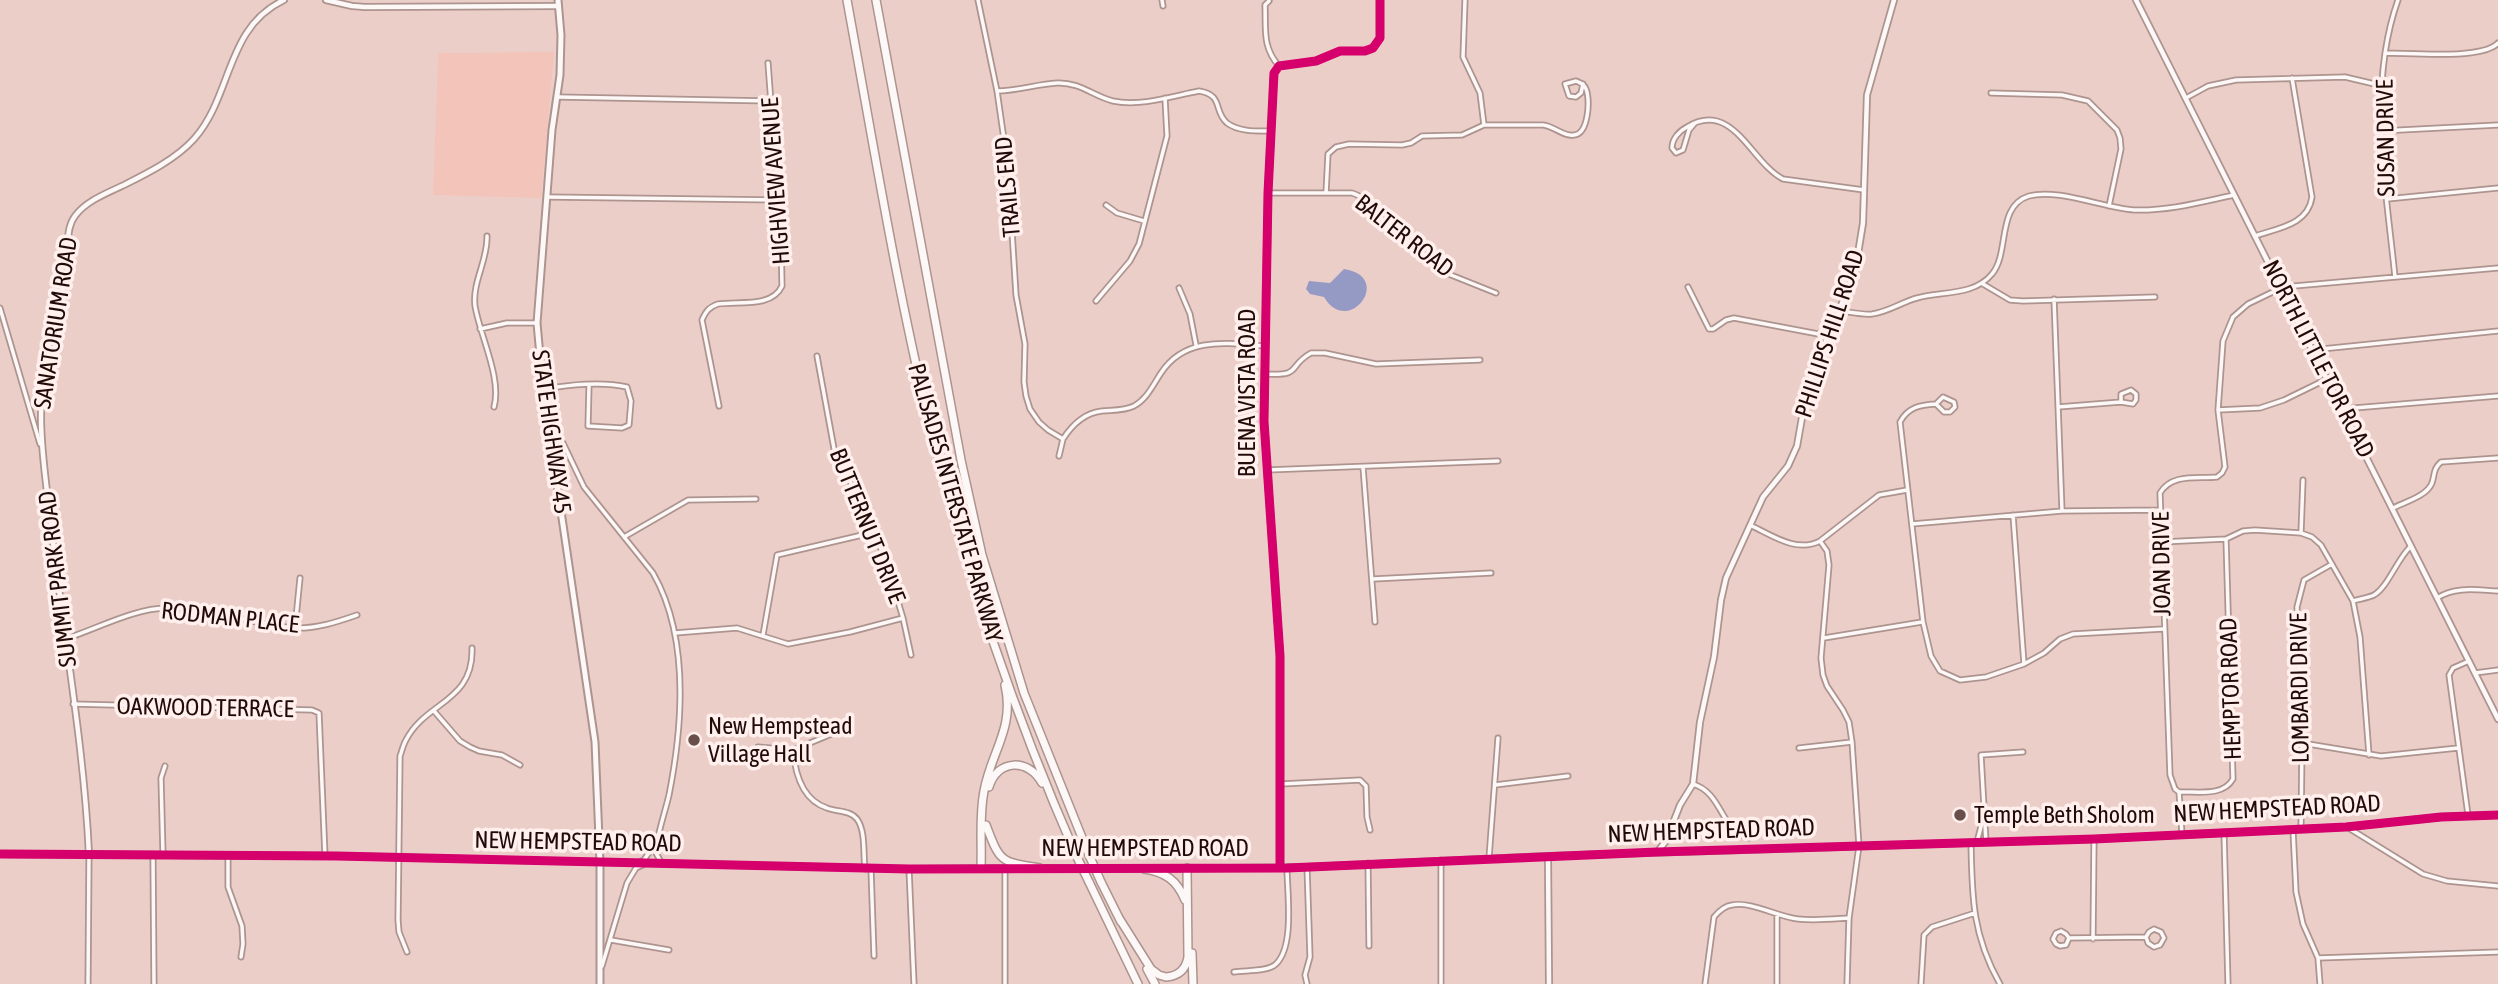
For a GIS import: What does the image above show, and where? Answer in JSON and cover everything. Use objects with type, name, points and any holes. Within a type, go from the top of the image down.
[{"type":"highway","name":"PALISADES INTERSTATE PARKWAY","points":[[847,0],[919,380],[951,506],[1022,722],[1076,855],[1138,984]]},
{"type":"highway","name":"PALISADES INTERSTATE PARKWAY","points":[[876,0],[958,444],[978,539],[999,616],[1021,686],[1089,855],[1155,984]]},
{"type":"highway","points":[[983,868],[983,797],[987,777],[1004,733],[1008,711],[1006,691],[990,631]]},
{"type":"highway","points":[[983,868],[987,798],[992,778],[1004,767],[1021,765],[1034,771],[1040,778],[1071,843]]},
{"type":"highway","points":[[986,825],[993,845],[1002,858],[1013,864],[1040,867]]},
{"type":"highway","points":[[1119,918],[1151,970],[1169,977],[1180,972],[1187,963],[1189,868]]},
{"type":"highway","points":[[1189,868],[1193,984]]},
{"type":"highway","points":[[1144,869],[1171,879],[1181,891],[1187,907]]},
{"type":"main road","name":"STATE HIGHWAY 45","points":[[558,3],[561,56],[552,130],[537,323],[542,389],[592,711],[598,772],[600,984]]},
{"type":"street","name":"SANATORIUM ROAD","points":[[42,449],[41,416],[52,326],[67,273],[67,242],[74,217],[89,203],[156,168],[194,139],[212,114],[233,55],[245,34],[270,9],[284,0]]},
{"type":"street","points":[[326,0],[365,7],[558,3]]},
{"type":"street","name":"TRAILS END","points":[[978,0],[998,91],[1008,167],[1016,295],[1026,344],[1024,376],[1030,409],[1048,430],[1063,439]]},
{"type":"street","points":[[1269,1],[1265,5],[1266,44],[1269,54],[1279,66],[1305,64],[1340,51],[1365,51],[1373,48],[1380,38],[1380,0]]},
{"type":"street","points":[[1465,0],[1463,57],[1480,93],[1485,125]]},
{"type":"street","name":"PHILLIPS HILL ROAD","points":[[1657,852],[1666,841],[1680,805],[1693,784],[1700,722],[1714,657],[1726,578],[1763,498],[1788,466],[1797,446],[1807,389],[1859,259],[1867,95],[1894,0]]},
{"type":"street","name":"NORTH LITTLE TOR ROAD","points":[[2136,0],[2283,287],[2312,350],[2498,719]]},
{"type":"street","name":"SUSAN DRIVE","points":[[2395,277],[2381,131],[2388,29],[2398,0]]},
{"type":"street","points":[[2386,53],[2463,53],[2484,50],[2498,43]]},
{"type":"street","name":"HIGHVIEW AVENUE","points":[[719,406],[702,320],[711,307],[718,304],[768,300],[778,293],[783,278],[768,63]]},
{"type":"street","name":"BUENA VISTA ROAD","points":[[1279,66],[1274,73],[1268,193],[1265,470],[1280,656],[1280,868]]},
{"type":"street","points":[[2186,98],[2223,82],[2345,77],[2383,86]]},
{"type":"street","points":[[2255,236],[2297,221],[2306,216],[2311,207],[2312,197],[2292,78]]},
{"type":"street","points":[[1326,193],[1328,154],[1336,146],[1402,145],[1422,136],[1462,135],[1485,125],[1543,125],[1552,126],[1568,135],[1577,135],[1587,123],[1587,89],[1583,84],[1571,81],[1565,84],[1569,96],[1576,97],[1581,93],[1583,84]]},
{"type":"street","points":[[998,91],[1057,83],[1090,89],[1112,101],[1136,102],[1199,91],[1207,92],[1214,97],[1222,117],[1228,124],[1248,130],[1272,131]]},
{"type":"street","points":[[1991,93],[2062,95],[2088,101],[2117,130],[2120,138],[2121,149],[2109,206]]},
{"type":"street","points":[[558,97],[771,101]]},
{"type":"street","points":[[1096,302],[1130,261],[1139,244],[1167,135],[1165,97]]},
{"type":"street","points":[[1695,123],[1689,130],[1683,150],[1675,153],[1672,141],[1684,128],[1695,123],[1724,124],[1740,133],[1772,173],[1783,178],[1864,190]]},
{"type":"street","points":[[2381,131],[2498,125]]},
{"type":"street","points":[[2387,199],[2498,188]]},
{"type":"street","name":"BALTER ROAD","points":[[1268,193],[1360,196],[1374,212],[1446,273],[1496,293]]},
{"type":"street","points":[[1840,311],[1872,314],[1917,298],[1971,289],[1983,284],[1994,272],[2000,259],[2007,218],[2015,205],[2026,197],[2045,194],[2132,210],[2165,210],[2234,195]]},
{"type":"street","points":[[547,197],[778,200]]},
{"type":"street","points":[[1107,205],[1117,213],[1144,222]]},
{"type":"street","points":[[487,236],[475,302],[496,385],[494,407]]},
{"type":"street","points":[[2283,287],[2498,268]]},
{"type":"street","points":[[1983,284],[2010,300],[2155,297]]},
{"type":"street","points":[[1688,287],[1709,329],[1734,318],[1829,336]]},
{"type":"street","name":"JOAN DRIVE","points":[[2182,834],[2179,792],[2175,789],[2170,775],[2160,494],[2165,485],[2173,480],[2217,477],[2222,473],[2225,467],[2218,410],[2223,341],[2233,317],[2248,304],[2283,287]]},
{"type":"street","points":[[1179,288],[1190,314],[1196,345]]},
{"type":"street","points":[[2054,299],[2062,511]]},
{"type":"street","name":"SUMMIT PARK ROAD","points":[[0,309],[42,449],[89,855]]},
{"type":"street","points":[[480,330],[507,323],[537,323]]},
{"type":"street","points":[[2312,350],[2498,331]]},
{"type":"street","points":[[1059,456],[1063,439],[1071,428],[1086,416],[1133,407],[1147,396],[1172,359],[1181,351],[1212,343],[1265,346]]},
{"type":"street","points":[[1265,374],[1291,373],[1311,353],[1325,353],[1376,364],[1480,360]]},
{"type":"street","name":"BUTTERNUT DRIVE","points":[[817,356],[835,454],[875,532],[904,618],[911,655]]},
{"type":"street","points":[[2218,410],[2260,408],[2284,400],[2327,379]]},
{"type":"street","points":[[542,389],[589,386],[627,387],[631,401],[629,425],[622,428],[588,426],[589,386]]},
{"type":"street","points":[[2059,407],[2121,402],[2133,404],[2136,394],[2131,390],[2126,391],[2121,394],[2121,402]]},
{"type":"street","points":[[2342,409],[2498,396]]},
{"type":"street","points":[[1936,404],[1944,412],[1951,412],[1955,407],[1954,402],[1943,397],[1936,404],[1912,408],[1900,422],[1923,622],[1931,656],[1940,671],[1960,680],[1986,677],[2024,664],[2060,639],[2073,634],[2164,629]]},
{"type":"street","points":[[550,440],[560,440],[563,443],[584,486],[646,562],[661,587],[675,633],[680,685],[679,716],[669,793],[657,840],[656,853],[662,863]]},
{"type":"street","points":[[2393,508],[2424,493],[2431,486],[2435,467],[2441,462],[2498,458]]},
{"type":"street","points":[[1265,470],[1498,461]]},
{"type":"street","points":[[1363,467],[1375,622]]},
{"type":"street","points":[[2301,533],[2303,480]]},
{"type":"street","points":[[1752,526],[1798,546],[1810,546],[1879,495],[1907,490]]},
{"type":"street","points":[[624,537],[688,500],[756,499]]},
{"type":"street","points":[[1912,524],[2062,511],[2160,510]]},
{"type":"street","points":[[2013,514],[2024,664]]},
{"type":"street","points":[[2161,542],[2226,539],[2243,531],[2255,530],[2301,533],[2312,537],[2320,545],[2353,601],[2360,637],[2369,755]]},
{"type":"street","points":[[763,635],[777,555],[875,532]]},
{"type":"street","name":"HEMPTOR ROAD","points":[[2179,792],[2225,789],[2233,779],[2226,539]]},
{"type":"street","points":[[1820,541],[1827,551],[1829,565],[1821,659],[1823,675],[1826,686],[1849,722],[1859,846],[1849,918],[1847,984]]},
{"type":"street","points":[[2353,601],[2380,590],[2401,555],[2411,546]]},
{"type":"street","name":"LOMBARDI DRIVE","points":[[2301,829],[2302,743],[2297,607],[2304,580],[2332,564]]},
{"type":"street","points":[[1373,579],[1491,573]]},
{"type":"street","points":[[295,628],[300,579]]},
{"type":"street","points":[[2437,598],[2448,591],[2498,591]]},
{"type":"street","name":"RODMAN PLACE","points":[[65,639],[141,610],[167,608],[211,612],[295,628],[328,625],[357,615]]},
{"type":"street","points":[[675,633],[737,628],[788,644],[904,618]]},
{"type":"street","points":[[1824,638],[1923,622]]},
{"type":"street","points":[[407,951],[399,932],[398,920],[400,756],[406,738],[453,696],[469,674],[472,648]]},
{"type":"street","points":[[2468,815],[2449,675],[2453,667],[2469,662]]},
{"type":"street","points":[[2475,673],[2498,670]]},
{"type":"street","name":"OAKWOOD TERRACE","points":[[73,705],[312,710],[319,713],[325,856]]},
{"type":"street","points":[[434,711],[460,741],[478,751],[502,755],[520,765]]},
{"type":"street","points":[[758,747],[793,750],[834,733]]},
{"type":"street","points":[[1489,858],[1498,738]]},
{"type":"street","points":[[1799,748],[1852,742]]},
{"type":"street","points":[[2302,743],[2369,755],[2392,756],[2458,748]]},
{"type":"street","points":[[793,750],[794,768],[806,792],[815,802],[828,809],[848,813],[857,818],[861,827],[868,869],[874,956]]},
{"type":"street","points":[[1986,842],[1980,755],[2023,752]]},
{"type":"street","points":[[163,856],[161,779],[165,766]]},
{"type":"street","points":[[1495,785],[1568,776]]},
{"type":"street","points":[[1279,784],[1360,780],[1366,786],[1370,831]]},
{"type":"street","points":[[1693,784],[1710,793],[1735,831],[1749,838]]},
{"type":"street","points":[[1985,813],[1974,842],[1975,913],[1986,960],[2000,984]]},
{"type":"street","name":"NEW HEMPSTEAD ROAD","points":[[0,855],[399,857],[868,869],[1287,868],[1489,858],[2094,839],[2346,827],[2468,815],[2498,815]]},
{"type":"street","points":[[2346,827],[2423,874],[2446,881],[2498,886]]},
{"type":"street","points":[[2293,830],[2296,892],[2302,924],[2318,957],[2320,984]]},
{"type":"street","points":[[2224,832],[2228,984]]},
{"type":"street","points":[[2093,939],[2094,839]]},
{"type":"street","points":[[635,863],[644,860],[657,840]]},
{"type":"street","points":[[88,984],[89,855]]},
{"type":"street","points":[[153,856],[154,984]]},
{"type":"street","points":[[1548,856],[1549,984]]},
{"type":"street","points":[[228,857],[228,887],[242,926],[241,957]]},
{"type":"street","points":[[1441,860],[1441,984]]},
{"type":"street","points":[[600,971],[627,883],[636,868],[647,863]]},
{"type":"street","points":[[1368,863],[1369,946]]},
{"type":"street","points":[[1307,867],[1310,957],[1307,984]]},
{"type":"street","points":[[1005,868],[1005,984]]},
{"type":"street","points":[[1234,972],[1269,968],[1277,964],[1286,948],[1287,868]]},
{"type":"street","points":[[909,869],[914,984]]},
{"type":"street","points":[[1705,984],[1714,917],[1732,904],[1800,920],[1849,918]]},
{"type":"street","points":[[1921,984],[1924,935],[1932,927],[1975,913]]},
{"type":"street","points":[[1777,916],[1777,984]]},
{"type":"street","points":[[2156,929],[2161,932],[2163,940],[2160,945],[2154,947],[2148,943],[2146,937],[2156,929]]},
{"type":"street","points":[[2061,931],[2066,933],[2068,938],[2066,945],[2060,946],[2053,939],[2056,933],[2061,931]]},
{"type":"street","points":[[2068,938],[2146,937]]},
{"type":"street","points":[[611,940],[669,950]]},
{"type":"street","points":[[2318,957],[2498,952]]},
{"type":"shaded area","points":[[554,52],[541,198],[433,195],[438,53]]},
{"type":"water","points":[[1344,269],[1359,274],[1366,283],[1362,301],[1354,308],[1344,311],[1334,308],[1324,297],[1310,294],[1306,289],[1309,281],[1330,283]]},
{"type":"cycle path","points":[[1280,868],[1280,656],[1264,421],[1268,193],[1274,73],[1279,66],[1316,61],[1340,51],[1365,51],[1373,48],[1380,38],[1380,0]]},
{"type":"cycle path","points":[[0,854],[337,856],[909,869],[1287,868],[1657,852],[2094,839],[2346,827],[2441,817],[2498,815]]},
{"type":"place","name":"New Hempstead Village Hall","points":[[694,740]]},
{"type":"place","name":"Temple Beth Sholom","points":[[1960,815]]}]
